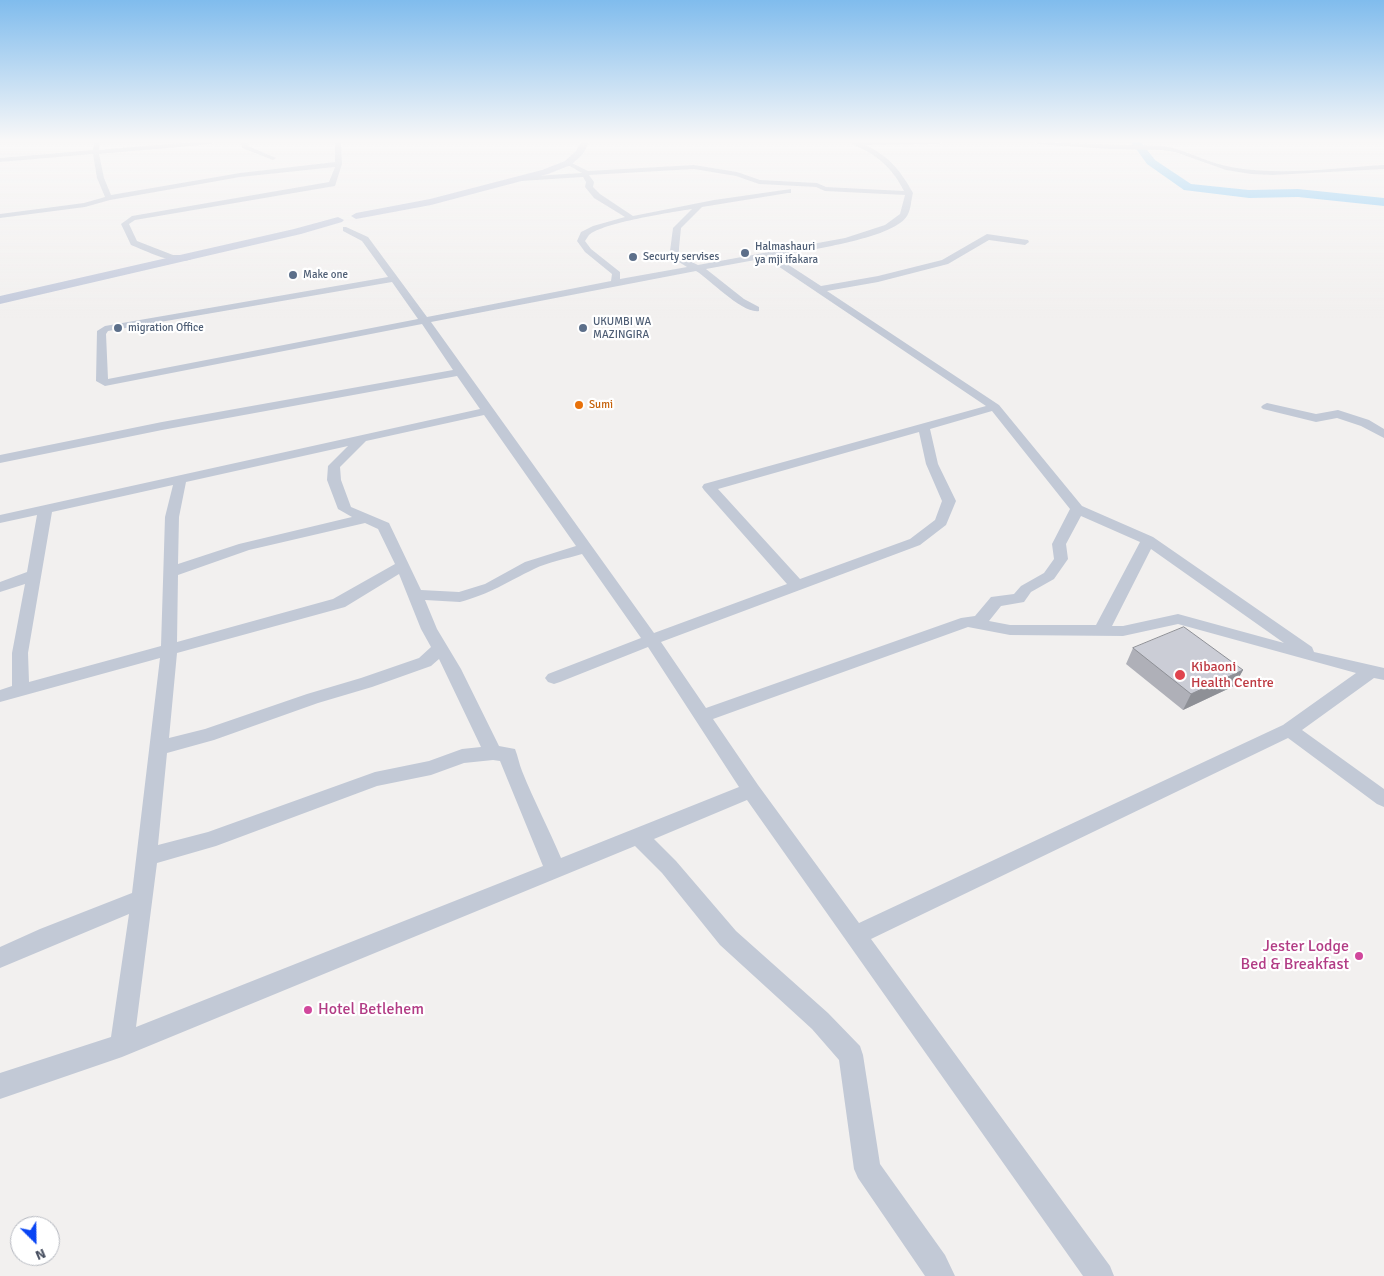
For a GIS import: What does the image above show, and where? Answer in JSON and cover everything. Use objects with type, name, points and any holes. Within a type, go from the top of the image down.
[{"type":"main road","points":[[342,226],[356,216],[431,202]]},
{"type":"main road","points":[[368,230],[431,202]]},
{"type":"main road","points":[[356,216],[367,217],[372,220],[368,230]]},
{"type":"main road","points":[[0,300],[297,232],[342,226],[363,227],[368,230]]},
{"type":"street","points":[[0,216],[85,205],[97,202]]},
{"type":"street","points":[[191,257],[172,258],[134,243],[125,224],[132,218],[229,202]]},
{"type":"street","points":[[607,202],[631,218]]},
{"type":"street","points":[[615,283],[617,274],[611,267],[584,247],[581,241],[584,235],[631,218],[729,202]]},
{"type":"street","points":[[393,279],[105,329],[101,333],[102,381],[105,383],[115,382],[615,283],[847,240],[888,227],[904,215],[907,202]]},
{"type":"street","points":[[698,207],[677,228],[678,237],[674,247],[675,255],[679,261],[698,268],[726,288],[739,302],[756,309]]},
{"type":"street","points":[[342,226],[368,230],[393,279],[425,321],[486,411],[651,640],[751,790],[1100,1276]]},
{"type":"street","points":[[820,289],[878,279],[944,262],[987,237],[1025,242]]},
{"type":"street","points":[[768,255],[995,407],[1076,509],[1148,540],[1316,658]]},
{"type":"street","points":[[0,458],[162,426],[459,372]]},
{"type":"street","points":[[796,586],[709,487],[995,407]]},
{"type":"street","points":[[1267,407],[1316,418],[1338,414],[1365,423],[1384,434]]},
{"type":"street","points":[[0,519],[180,481],[486,411]]},
{"type":"street","points":[[554,678],[915,542],[941,522],[949,502],[932,464],[924,427]]},
{"type":"street","points":[[346,517],[345,509],[334,480],[334,466],[362,439]]},
{"type":"street","points":[[122,1044],[147,857],[159,748],[169,650],[172,517],[180,481]]},
{"type":"street","points":[[702,716],[967,622],[980,622],[996,602],[1018,599],[1026,590],[1049,576],[1061,558],[1060,544],[1076,509]]},
{"type":"street","points":[[21,690],[20,653],[45,510]]},
{"type":"street","points":[[171,572],[244,547],[346,517],[369,518],[384,526],[429,629],[453,669],[493,753]]},
{"type":"street","points":[[1102,630],[1148,540]]},
{"type":"street","points":[[415,594],[460,597],[490,587],[530,564],[585,548]]},
{"type":"street","points":[[0,696],[339,603],[403,566]]},
{"type":"street","points":[[0,587],[34,575]]},
{"type":"street","points":[[967,622],[1010,630],[1122,631],[1178,619],[1377,673]]},
{"type":"street","points":[[159,748],[208,735],[313,698],[366,683],[417,665],[425,662],[440,648]]},
{"type":"street","points":[[856,935],[1289,730],[1377,673]]},
{"type":"street","points":[[1289,730],[1384,799]]},
{"type":"street","points":[[147,857],[209,840],[376,779],[431,768],[462,756],[493,753],[508,754],[512,770],[538,823],[556,870]]},
{"type":"street","points":[[0,1086],[122,1044],[256,992],[751,790]]},
{"type":"street","points":[[638,836],[669,867],[728,938],[820,1020],[851,1055],[867,1169],[941,1276]]},
{"type":"street","points":[[0,958],[48,936],[141,900]]},
{"type":"building","points":[[1184,627],[1243,670],[1191,694],[1133,648]]},
{"type":"waterway","points":[[1380,202],[1384,202]]},
{"type":"place","name":"Halmashauri ya mji ifakara","points":[[745,253]]},
{"type":"place","name":"Securty servises","points":[[633,257]]},
{"type":"place","name":"Make one","points":[[293,275]]},
{"type":"place","name":"migration Office","points":[[118,328]]},
{"type":"place","name":"UKUMBI WA MAZINGIRA","points":[[583,328]]},
{"type":"place","name":"Sumi","points":[[579,405]]},
{"type":"place","name":"Kibaoni Health Centre","points":[[1180,675]]},
{"type":"place","name":"Jester Lodge Bed & Breakfast","points":[[1359,956]]},
{"type":"place","name":"Hotel Betlehem","points":[[308,1010]]}]
